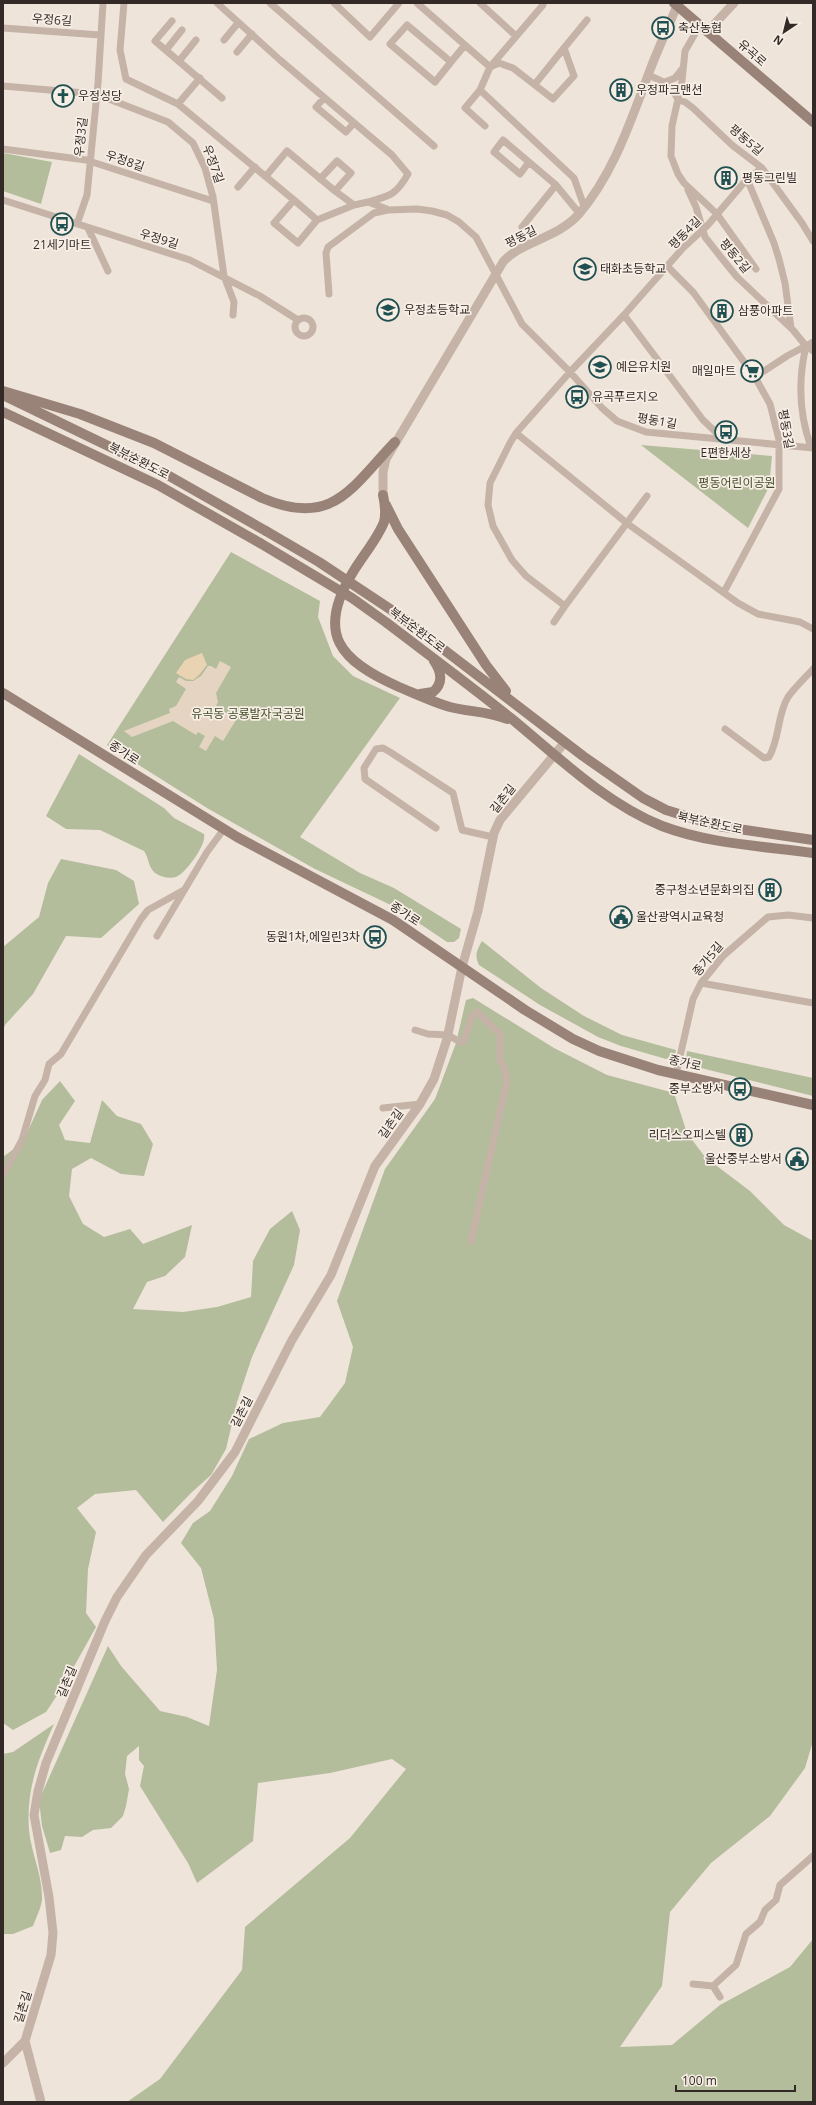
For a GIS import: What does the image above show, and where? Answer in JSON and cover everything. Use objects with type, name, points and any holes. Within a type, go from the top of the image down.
[{"type":"main road","name":"유곡로","points":[[676,4],[811,118]]},
{"type":"main road","points":[[3,391],[80,414],[154,442],[262,498],[278,505],[296,509],[314,508],[345,496],[395,442]]},
{"type":"main road","name":"북부순환도로","points":[[3,396],[164,473],[353,583],[396,613],[614,780],[643,798],[666,810],[718,826],[813,840]]},
{"type":"main road","name":"북부순환도로","points":[[3,412],[158,485],[260,543],[345,594],[430,655],[605,793],[634,812],[662,826],[688,834],[717,840],[813,853]]},
{"type":"main road","points":[[384,495],[384,522],[346,584],[337,606],[335,624],[339,640],[344,650],[357,665],[373,675],[414,693],[452,707],[494,714],[520,726]]},
{"type":"main road","points":[[384,495],[387,508],[398,529],[486,665],[519,706]]},
{"type":"main road","points":[[414,693],[428,694],[433,692],[440,685],[439,669],[430,655]]},
{"type":"main road","name":"종가로","points":[[3,693],[224,829],[393,920],[573,1039],[631,1062],[676,1074],[813,1105]]},
{"type":"street","name":"우정3길","points":[[76,224],[87,195],[103,3]]},
{"type":"street","points":[[124,3],[120,50],[126,80],[178,104],[317,220]]},
{"type":"street","points":[[217,3],[324,98],[392,155],[408,174],[400,188],[390,196],[354,205],[317,220],[298,243],[274,223],[294,200]]},
{"type":"street","points":[[270,3],[434,146]]},
{"type":"street","points":[[334,3],[370,37],[399,3]]},
{"type":"street","points":[[417,3],[490,67]]},
{"type":"street","points":[[480,3],[516,36]]},
{"type":"street","points":[[485,126],[465,108],[480,90],[490,67],[543,4],[542,3]]},
{"type":"street","points":[[703,28],[734,3]]},
{"type":"street","name":"평동길","points":[[384,495],[383,472],[386,459],[456,344],[495,276],[510,254],[548,237],[565,226],[582,210],[603,182],[627,131],[676,4]]},
{"type":"street","points":[[535,84],[587,20]]},
{"type":"street","points":[[172,21],[155,41],[222,98]]},
{"type":"street","points":[[224,40],[238,23]]},
{"type":"street","points":[[451,62],[407,25],[390,44],[435,82],[465,45]]},
{"type":"street","name":"우정6길","points":[[3,28],[100,35]]},
{"type":"street","name":"평동2길","points":[[703,28],[685,51],[684,66],[672,126],[670,149],[674,165],[696,207],[702,231],[737,278],[791,328],[806,346],[813,351]]},
{"type":"street","points":[[166,50],[182,30]]},
{"type":"street","points":[[237,52],[252,34]]},
{"type":"street","points":[[179,61],[196,40]]},
{"type":"street","points":[[490,67],[499,63],[512,68],[553,99],[574,76],[564,48]]},
{"type":"street","points":[[648,75],[665,82],[675,78],[684,66]]},
{"type":"street","points":[[178,104],[200,78]]},
{"type":"street","name":"평동5길","points":[[665,82],[674,91],[678,100],[693,108],[732,145],[762,168],[802,223],[813,241]]},
{"type":"street","name":"우정7길","points":[[3,86],[96,94],[168,122],[193,143],[205,168],[213,201],[224,276],[234,302],[233,314]]},
{"type":"street","points":[[480,90],[574,178],[582,210]]},
{"type":"street","points":[[324,98],[316,107],[346,132],[354,123]]},
{"type":"street","points":[[529,162],[520,174],[494,152],[503,140],[529,162],[556,185],[582,210]]},
{"type":"street","name":"우정8길","points":[[3,150],[90,161],[213,201]]},
{"type":"street","points":[[266,176],[288,151],[320,179],[354,205]]},
{"type":"street","points":[[320,179],[337,161],[351,173],[335,191]]},
{"type":"street","points":[[238,187],[255,167]]},
{"type":"street","name":"평동4길","points":[[565,606],[526,576],[512,560],[493,526],[488,505],[490,483],[516,433],[667,266],[702,231],[747,180],[762,168]]},
{"type":"street","points":[[747,180],[774,243],[779,259],[785,283],[791,328]]},
{"type":"street","name":"평동2길","points":[[684,183],[717,214],[756,269]]},
{"type":"street","points":[[522,226],[556,185]]},
{"type":"street","name":"우정9길","points":[[3,200],[190,260],[224,276],[260,296],[298,320]]},
{"type":"street","points":[[368,202],[388,210]]},
{"type":"street","points":[[329,294],[326,253],[328,247],[374,213],[388,210]]},
{"type":"street","name":"평동1길","points":[[388,210],[432,211],[447,215],[460,222],[476,238],[522,324],[570,372],[602,408],[617,421],[629,427],[646,432],[812,447]]},
{"type":"street","points":[[88,228],[108,271]]},
{"type":"street","name":"평동3길","points":[[667,266],[693,292],[755,377],[770,404],[779,443],[780,489],[724,592]]},
{"type":"street","points":[[624,315],[703,420],[723,439]]},
{"type":"street","points":[[755,377],[813,342]]},
{"type":"street","points":[[806,346],[800,370],[800,396],[804,430],[812,447]]},
{"type":"street","points":[[516,433],[628,524],[750,611],[800,622],[813,629]]},
{"type":"street","points":[[554,622],[628,524],[647,496]]},
{"type":"street","points":[[724,728],[764,758],[769,756],[775,747],[781,716],[788,698],[813,669]]},
{"type":"street","name":"길촌길","points":[[41,2102],[26,2040],[51,1955],[53,1933],[46,1873],[36,1834],[34,1815],[38,1791],[46,1763],[105,1621],[117,1597],[146,1555],[198,1502],[235,1452],[292,1340],[331,1275],[375,1166],[420,1104],[434,1079],[448,1035],[462,967],[478,911],[493,837],[500,820],[565,742]]},
{"type":"street","points":[[436,828],[365,779],[364,768],[376,749],[383,748],[390,752],[453,793],[462,830],[493,837]]},
{"type":"street","points":[[451,815],[459,820]]},
{"type":"street","points":[[157,936],[184,890],[224,829]]},
{"type":"street","points":[[3,1175],[22,1140],[35,1096],[45,1080],[49,1064],[61,1054],[141,919],[148,910],[184,890]]},
{"type":"street","name":"종가5길","points":[[676,1074],[687,1017],[693,999],[701,983],[723,956],[768,917],[788,915],[813,918]]},
{"type":"street","points":[[701,983],[813,1003]]},
{"type":"street","points":[[415,1030],[428,1034],[448,1035],[460,1042],[464,1041],[472,1016],[477,1012],[481,1014],[500,1034],[500,1061],[504,1066],[507,1082],[471,1241]]},
{"type":"street","points":[[383,1108],[420,1104]]},
{"type":"street","points":[[693,1984],[713,1986],[736,1965],[746,1934],[760,1922],[764,1910],[776,1900],[780,1885],[813,1856]]},
{"type":"street","points":[[713,1986],[720,1997]]},
{"type":"street","points":[[3,2062],[26,2040]]},
{"type":"green space","points":[[3,153],[52,162],[41,204],[3,191]]},
{"type":"green space","name":"평동어린이공원","points":[[641,445],[772,456],[769,487],[748,528]]},
{"type":"green space","name":"유곡동 공룡발자국공원","points":[[231,552],[320,601],[318,617],[333,656],[353,676],[400,698],[300,837],[360,873],[394,888],[461,929],[459,938],[454,942],[447,942],[395,907],[315,869],[207,808],[107,745]]},
{"type":"green space","points":[[79,754],[164,808],[174,818],[204,834],[204,839],[199,851],[185,870],[176,877],[171,878],[160,876],[151,868],[144,851],[100,830],[66,829],[46,816]]},
{"type":"green space","points":[[61,859],[116,870],[134,881],[139,904],[101,938],[66,936],[33,994],[5,1025],[3,1030],[3,947],[39,917],[48,883]]},
{"type":"green space","points":[[482,941],[541,988],[584,1016],[622,1035],[676,1050],[675,1055],[666,1059],[621,1046],[598,1037],[540,1005],[479,965],[477,953]]},
{"type":"green space","points":[[473,998],[554,1048],[607,1075],[674,1093],[687,1133],[705,1157],[750,1191],[784,1225],[813,1241],[813,1741],[805,1768],[770,1816],[711,1863],[670,1912],[662,1986],[620,2047],[672,2045],[720,2005],[790,1967],[813,1939],[813,2102],[127,2102],[160,2079],[242,1970],[245,1927],[350,1838],[406,1769],[392,1759],[330,1773],[258,1783],[253,1841],[197,1883],[188,1863],[140,1786],[144,1766],[139,1760],[139,1746],[127,1756],[125,1774],[129,1789],[126,1806],[123,1816],[111,1828],[93,1830],[82,1837],[65,1836],[61,1850],[50,1853],[42,1826],[39,1800],[108,1646],[121,1666],[160,1711],[187,1717],[209,1726],[217,1670],[214,1619],[201,1568],[181,1543],[193,1523],[210,1511],[232,1476],[249,1439],[283,1423],[320,1417],[345,1383],[353,1347],[337,1301],[385,1169],[435,1099],[456,1043],[466,1000]]},
{"type":"green space","points":[[687,1051],[813,1078],[813,1096],[689,1065],[686,1059]]},
{"type":"green space","points":[[60,1081],[75,1101],[59,1125],[65,1140],[90,1143],[102,1100],[117,1116],[141,1124],[153,1144],[144,1176],[121,1174],[91,1158],[72,1169],[69,1196],[83,1224],[104,1237],[130,1229],[143,1244],[192,1225],[185,1257],[165,1276],[147,1282],[133,1309],[183,1312],[217,1307],[251,1297],[253,1261],[270,1229],[292,1211],[300,1230],[294,1265],[252,1357],[237,1402],[226,1449],[211,1475],[163,1522],[136,1490],[95,1494],[77,1508],[96,1532],[88,1569],[86,1613],[96,1627],[62,1688],[46,1712],[13,1730],[3,1723],[3,1157],[23,1142],[42,1100]]},
{"type":"green space","points":[[54,1724],[34,1775],[29,1801],[30,1839],[42,1891],[40,1910],[33,1926],[13,1934],[3,1934],[3,1754],[13,1752]]},
{"type":"sand","points":[[202,653],[207,665],[193,680],[186,679],[176,673],[185,660]]},
{"type":"shaded area","points":[[220,661],[231,667],[216,693],[218,702],[216,706],[236,720],[223,741],[215,736],[206,751],[199,747],[205,736],[198,732],[196,735],[173,721],[132,737],[124,731],[170,713],[169,709],[176,706],[186,689],[176,682],[179,677],[186,681],[193,681],[201,676],[208,666],[216,669]]},
{"type":"place","name":"축산농협","points":[[663,28]]},
{"type":"place","name":"우정파크맨션","points":[[621,90]]},
{"type":"place","name":"우정성당","points":[[63,96]]},
{"type":"place","name":"평동그린빌","points":[[726,178]]},
{"type":"place","name":"21세기마트","points":[[62,224]]},
{"type":"place","name":"태화초등학교","points":[[585,269]]},
{"type":"place","name":"우정초등학교","points":[[388,310]]},
{"type":"place","name":"삼풍아파트","points":[[722,311]]},
{"type":"place","name":"예은유치원","points":[[600,367]]},
{"type":"place","name":"매일마트","points":[[752,371]]},
{"type":"place","name":"유곡푸르지오","points":[[577,397]]},
{"type":"place","name":"E편한세상","points":[[726,432]]},
{"type":"place","name":"중구청소년문화의집","points":[[770,890]]},
{"type":"place","name":"울산광역시교육청","points":[[621,917]]},
{"type":"place","name":"동원1차,에일린3차","points":[[375,937]]},
{"type":"place","name":"중부소방서","points":[[740,1089]]},
{"type":"place","name":"리더스오피스텔","points":[[741,1135]]},
{"type":"place","name":"울산중부소방서","points":[[797,1159]]}]
